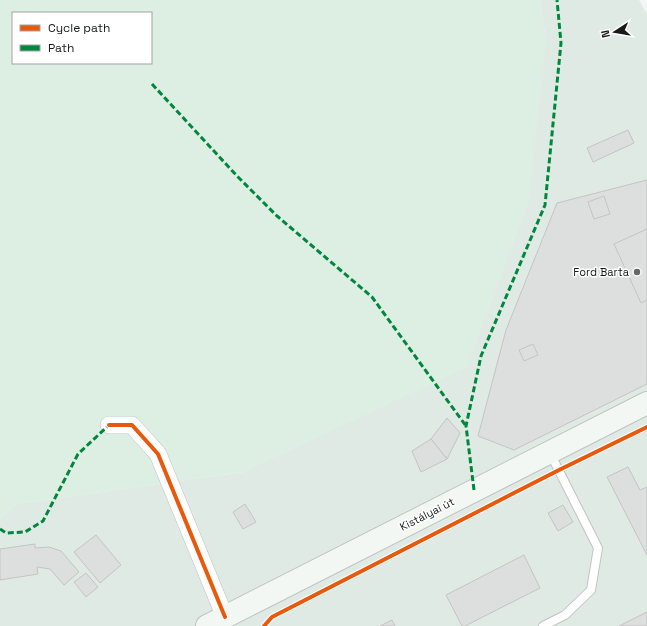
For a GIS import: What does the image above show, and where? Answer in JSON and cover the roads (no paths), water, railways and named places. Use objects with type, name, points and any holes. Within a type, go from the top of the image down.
[{"type":"main road","name":"Kistályai út","points":[[219,623],[647,403]]},
{"type":"street","points":[[109,425],[132,425],[158,454],[219,623]]},
{"type":"lane","points":[[543,626],[565,615],[591,590],[598,548],[550,452]]},
{"type":"place","name":"Ford Barta","points":[[637,272]]}]
